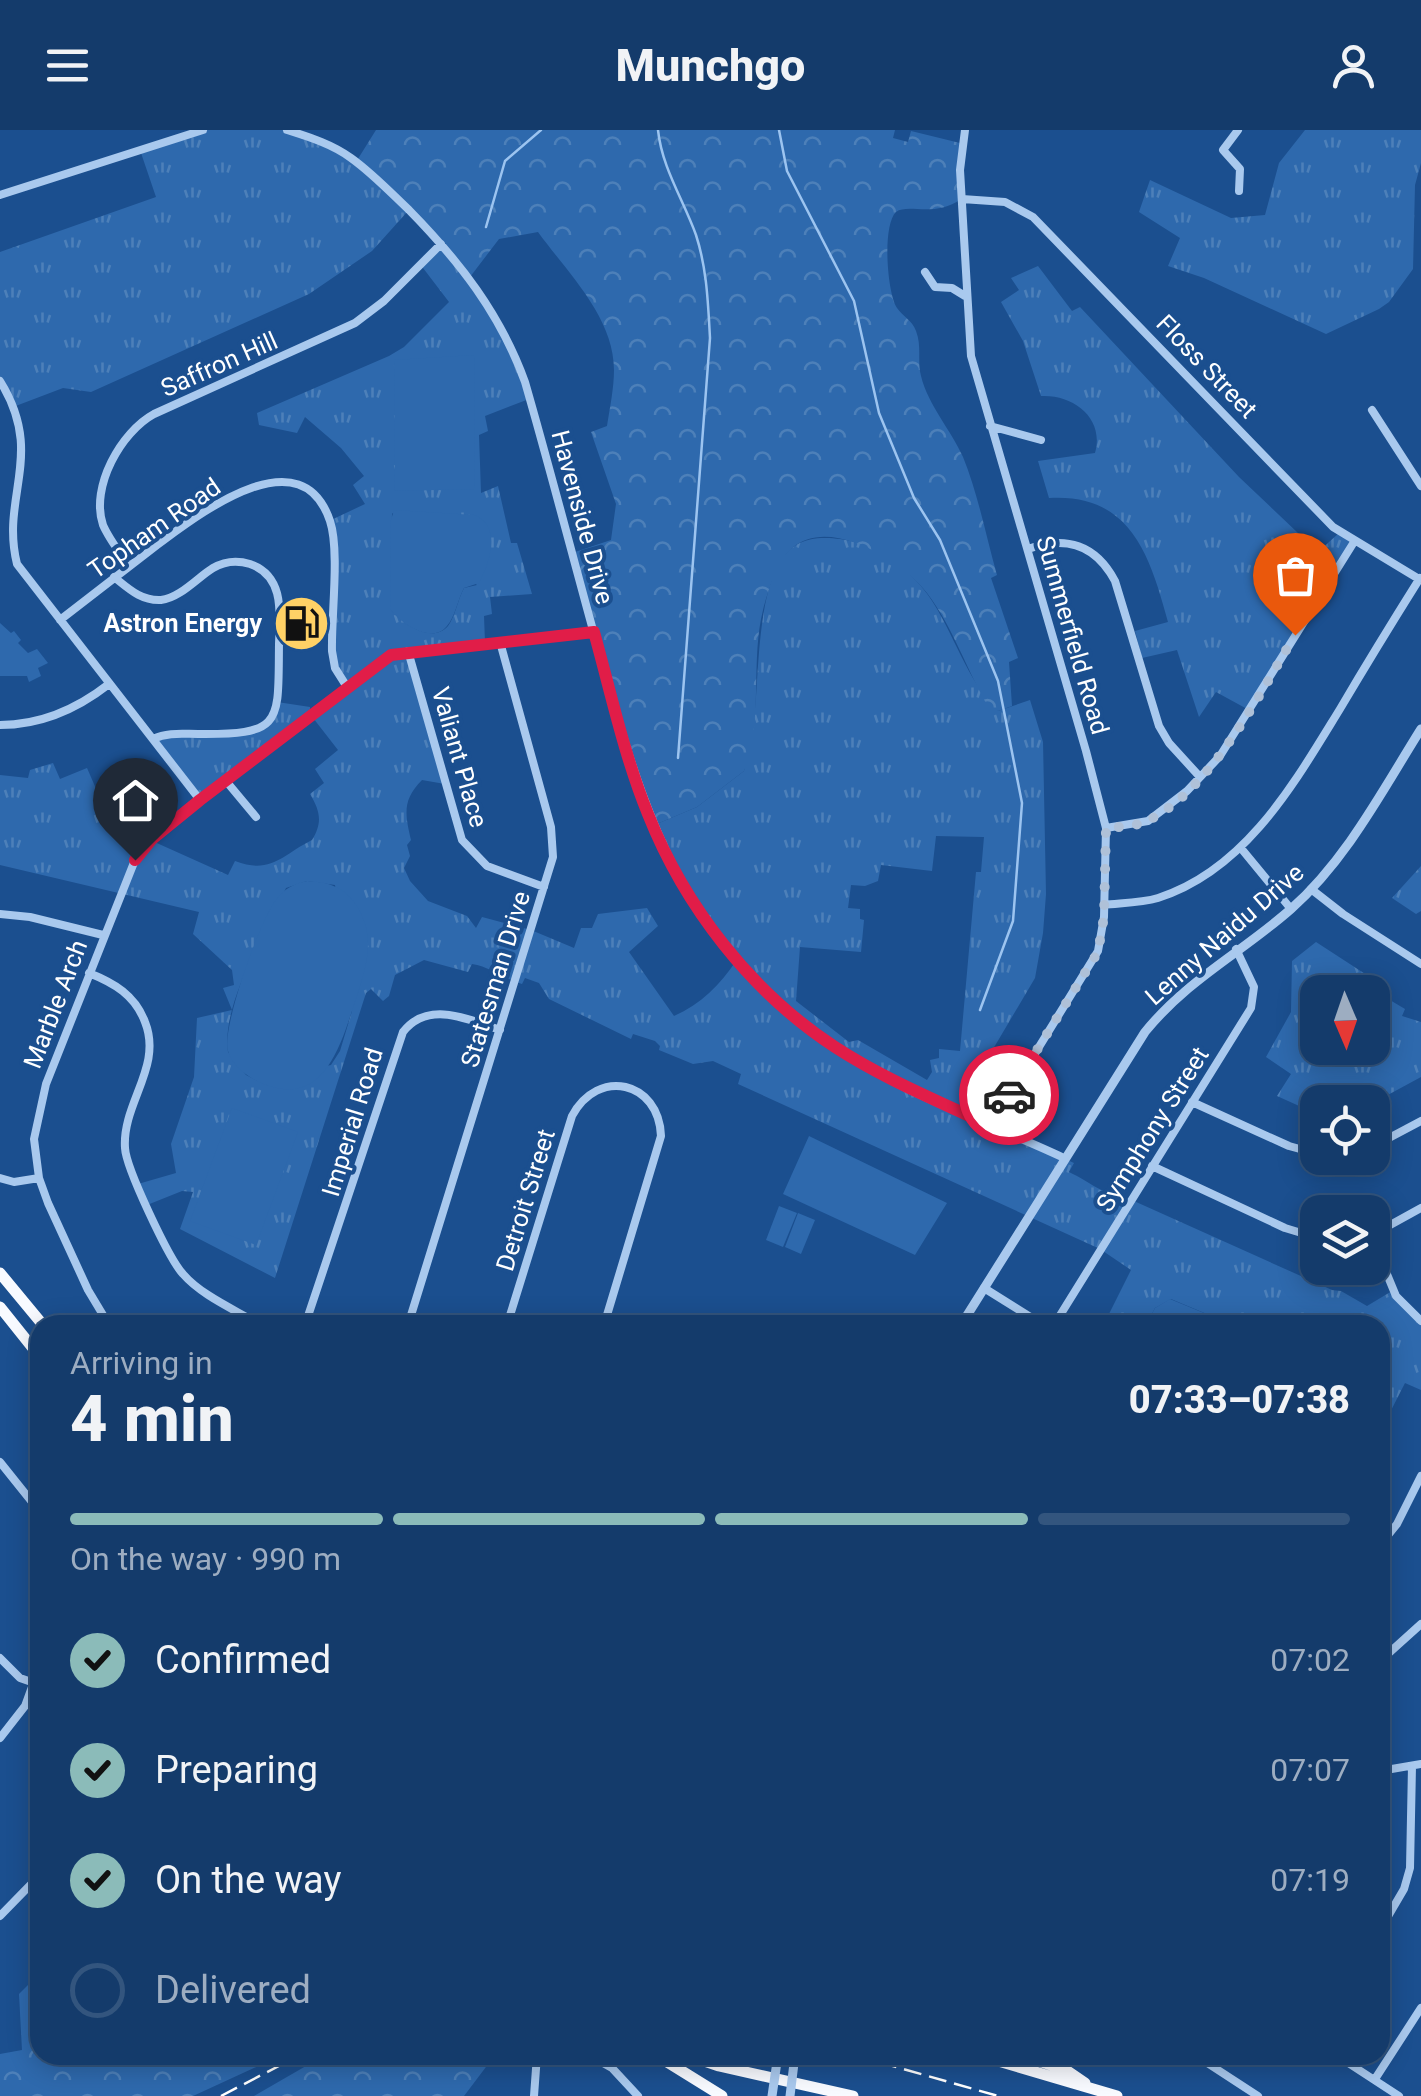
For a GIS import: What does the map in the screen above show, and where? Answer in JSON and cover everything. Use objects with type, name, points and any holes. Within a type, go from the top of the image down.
[{"type":"highway","points":[[0,1273],[35,1315]]},
{"type":"highway","points":[[0,1307],[30,1344]]},
{"type":"highway","points":[[672,2065],[722,2096]]},
{"type":"highway","points":[[716,2065],[853,2096]]},
{"type":"highway","points":[[1014,2065],[1118,2096]]},
{"type":"highway","points":[[1051,2065],[1066,2070],[1086,2085]]},
{"type":"street","points":[[0,195],[203,130]]},
{"type":"street","name":"Havenside Drive","points":[[287,130],[350,156],[377,178],[441,244],[483,295],[515,353],[648,816],[682,885],[736,960],[794,1016],[836,1048],[882,1075],[1064,1158]]},
{"type":"street","points":[[319,140],[323,130]]},
{"type":"street","name":"Summerfield Road","points":[[965,130],[960,160],[971,356],[1106,828],[1098,952],[991,1126]]},
{"type":"street","points":[[1238,130],[1223,150],[1240,169],[1239,191]]},
{"type":"street","name":"Floss Street","points":[[962,199],[1005,202],[1033,216],[1326,520],[1354,542],[1420,578]]},
{"type":"street","name":"Saffron Hill","points":[[129,566],[104,526],[101,512],[112,458],[129,432],[154,414],[327,338],[366,316],[441,244]]},
{"type":"street","points":[[925,272],[935,287],[952,288],[965,296]]},
{"type":"street","points":[[0,381],[14,408],[20,439],[8,514],[10,548],[17,564],[200,800]]},
{"type":"street","points":[[1372,410],[1421,486]]},
{"type":"street","points":[[990,426],[1041,440]]},
{"type":"street","name":"Topham Road","points":[[60,620],[185,524],[242,491],[282,482],[309,491],[327,514],[332,528],[332,651],[335,668],[347,687]]},
{"type":"street","points":[[1106,828],[1148,821],[1220,756],[1354,542]]},
{"type":"street","points":[[1028,549],[1044,543],[1074,543],[1092,552],[1106,566],[1115,582],[1159,726],[1169,744],[1200,777]]},
{"type":"street","points":[[114,577],[141,597],[161,600],[172,597],[222,563],[238,562],[264,572],[278,593],[278,702],[268,722],[245,734],[172,734],[153,740]]},
{"type":"street","points":[[1104,905],[1150,900],[1169,893],[1198,878],[1240,847],[1295,780],[1420,578]]},
{"type":"street","name":"Marble Arch","points":[[104,1315],[78,1268],[39,1178],[34,1140],[40,1102],[135,860],[152,839],[200,800],[391,655],[594,632]]},
{"type":"street","name":"Statesman Drive","points":[[411,1315],[553,857],[553,839],[500,642]]},
{"type":"street","name":"Valiant Place","points":[[408,651],[462,840],[486,866],[544,887]]},
{"type":"street","points":[[0,725],[52,718],[110,684]]},
{"type":"street","name":"Lenny Naidu Drive","points":[[967,1315],[1120,1068],[1159,1014],[1194,981],[1291,909],[1311,889],[1350,842],[1421,729]]},
{"type":"street","points":[[226,781],[256,816]]},
{"type":"street","points":[[1240,847],[1291,909]]},
{"type":"street","points":[[1311,889],[1421,964]]},
{"type":"street","points":[[0,914],[104,935]]},
{"type":"street","name":"Symphony Street","points":[[1060,1315],[1253,1002],[1252,977],[1236,949]]},
{"type":"street","points":[[89,973],[111,982],[133,1000],[148,1030],[151,1056],[126,1131],[125,1150],[170,1253],[190,1281],[244,1315]]},
{"type":"street","name":"Imperial Road","points":[[309,1315],[403,1032],[421,1017],[444,1013],[500,1030]]},
{"type":"street","name":"Detroit Street","points":[[511,1315],[572,1116],[591,1094],[606,1086],[623,1086],[652,1104],[660,1118],[661,1136],[607,1315]]},
{"type":"street","points":[[1192,1102],[1300,1149]]},
{"type":"street","points":[[1390,1138],[1421,1122]]},
{"type":"street","points":[[1152,1166],[1300,1233]]},
{"type":"street","points":[[0,1178],[14,1182],[39,1178]]},
{"type":"street","points":[[1390,1226],[1421,1208]]},
{"type":"street","points":[[1390,1281],[1407,1310],[1421,1320]]},
{"type":"street","points":[[984,1288],[1027,1315]]},
{"type":"street","points":[[0,1462],[30,1500]]},
{"type":"street","points":[[1390,1533],[1421,1476]]},
{"type":"street","points":[[1390,1651],[1421,1624]]},
{"type":"street","points":[[0,1658],[16,1675],[30,1681]]},
{"type":"street","points":[[0,1738],[30,1696]]},
{"type":"street","points":[[1390,1769],[1417,1765],[1410,1868],[1404,1890],[1390,1913]]},
{"type":"street","points":[[0,1916],[30,1886]]},
{"type":"street","points":[[1390,2057],[1421,2008]]},
{"type":"street","points":[[534,2096],[536,2065]]},
{"type":"street","points":[[607,2065],[638,2096]]},
{"type":"street","points":[[772,2096],[777,2065]]},
{"type":"street","points":[[790,2096],[793,2065]]},
{"type":"street","points":[[1210,2065],[1258,2096]]},
{"type":"street","points":[[1352,2065],[1399,2096]]},
{"type":"street","points":[[1375,2080],[1385,2065]]},
{"type":"green space","points":[[204,130],[286,130],[337,150],[408,211],[372,251],[309,294],[91,392],[63,388],[13,407],[0,381],[0,252],[156,197],[140,150]]},
{"type":"green space","points":[[376,130],[895,130],[893,138],[908,142],[911,131],[960,143],[961,199],[942,208],[896,212],[889,230],[889,274],[897,308],[916,331],[924,387],[963,457],[977,500],[997,575],[991,578],[1018,658],[1009,662],[1012,706],[998,711],[989,708],[936,606],[901,568],[884,556],[845,540],[808,539],[792,548],[782,561],[765,602],[757,650],[754,732],[744,771],[697,807],[652,826],[572,553],[611,540],[616,504],[591,432],[607,426],[612,398],[614,370],[606,332],[587,296],[538,232],[499,239],[470,277],[356,162]]},
{"type":"green space","points":[[1305,130],[1421,130],[1413,269],[1389,302],[1326,334],[1204,278],[1168,266],[1180,238],[1139,212],[1150,180],[1231,218],[1265,215],[1279,163]]},
{"type":"green space","points":[[441,244],[489,306],[529,399],[485,416],[488,431],[479,435],[481,493],[498,486],[511,543],[517,543],[532,594],[490,597],[492,614],[484,616],[485,643],[408,651],[445,784],[422,780],[408,801],[411,840],[404,868],[428,901],[467,916],[476,928],[482,917],[531,930],[574,948],[581,928],[592,928],[598,914],[647,908],[658,926],[629,952],[674,1016],[701,1000],[736,961],[713,932],[652,826],[697,807],[744,771],[753,725],[762,625],[773,577],[796,545],[818,538],[852,541],[901,566],[928,595],[987,699],[998,711],[1030,700],[1043,742],[1046,894],[1035,978],[957,1110],[1074,1163],[1069,1172],[1103,1191],[1125,1197],[1300,1276],[1300,1285],[1321,1285],[1341,1291],[1367,1306],[1392,1291],[1421,1321],[1421,1390],[1405,1383],[1390,1412],[1390,1315],[1209,1315],[1171,1299],[1155,1308],[1151,1315],[1108,1315],[1131,1270],[1100,1249],[738,1084],[741,1074],[713,1061],[693,1064],[659,1050],[655,1041],[633,1034],[631,1039],[549,999],[539,983],[525,978],[522,984],[472,964],[468,972],[424,960],[395,975],[389,996],[383,1001],[371,989],[366,993],[275,1278],[180,1229],[193,1192],[182,1191],[147,1205],[138,1184],[176,1173],[171,1144],[194,1077],[197,1018],[232,1010],[228,1052],[246,1075],[258,1081],[331,1065],[340,1051],[352,1011],[335,885],[307,881],[286,888],[247,968],[232,1010],[223,988],[234,985],[232,970],[193,934],[199,912],[0,865],[0,775],[28,778],[30,770],[53,763],[60,779],[87,768],[114,830],[150,840],[228,875],[235,861],[267,864],[312,840],[319,817],[310,794],[324,783],[315,769],[338,750],[310,714],[199,800],[153,740],[159,736],[237,734],[263,726],[277,702],[310,707],[310,713],[346,687],[335,667],[329,521],[365,504],[353,485],[364,476],[341,448],[305,417],[297,433],[259,425],[257,413],[404,347],[449,302],[420,264]],"holes":[[[392,513],[477,585],[464,588],[448,626],[441,631],[417,630],[391,609]],[[936,836],[984,837],[981,872],[976,872],[960,1051],[939,1049],[939,1058],[930,1060],[932,1072],[927,1080],[858,1040],[849,1042],[796,1001],[800,947],[861,952],[864,920],[860,919],[860,909],[848,908],[851,885],[865,886],[878,881],[881,865],[932,871]]]},
{"type":"green space","points":[[1038,266],[1072,311],[1080,307],[1239,477],[1318,552],[1339,533],[1353,542],[1249,710],[1216,692],[1199,717],[1177,650],[1142,658],[1135,631],[1168,622],[1144,552],[1118,518],[1100,506],[1077,499],[1049,498],[1038,461],[1095,453],[1097,440],[1091,419],[1084,411],[1064,399],[1041,396],[1023,341],[1001,302],[1019,290],[1011,278]]},
{"type":"green space","points":[[474,355],[475,489],[395,491],[394,360]]},
{"type":"green space","points":[[394,510],[474,515],[488,527],[490,555],[483,575],[479,583],[464,588],[452,618],[441,631],[417,630],[391,610],[390,523]]},
{"type":"green space","points":[[0,623],[11,633],[14,631],[21,640],[18,643],[28,653],[37,649],[48,663],[38,668],[41,676],[29,682],[27,676],[0,676]]},
{"type":"green space","points":[[1421,866],[1421,911],[1416,914],[1392,898]]},
{"type":"green space","points":[[307,881],[334,886],[354,902],[366,929],[367,956],[346,1029],[330,1063],[308,1085],[275,1088],[253,1079],[238,1067],[228,1051],[227,1039],[243,975],[269,911],[286,890]]},
{"type":"green space","points":[[1316,942],[1367,975],[1300,975],[1300,1065],[1390,1065],[1390,1000],[1405,1009],[1402,1016],[1421,1022],[1421,1077],[1390,1094],[1390,1085],[1300,1085],[1300,1106],[1277,1096],[1291,1074],[1266,1057],[1291,1012],[1292,961]]},
{"type":"green space","points":[[232,1108],[298,1132],[256,1245],[190,1221]]},
{"type":"green space","points":[[809,1136],[947,1203],[915,1255],[783,1194]]},
{"type":"green space","points":[[779,1206],[797,1213],[783,1247],[766,1240]]},
{"type":"green space","points":[[798,1213],[815,1220],[801,1254],[785,1247]]},
{"type":"green space","points":[[1170,1299],[1209,1315],[1151,1315]]},
{"type":"green space","points":[[30,1983],[30,2065],[260,2065],[193,2096],[0,2096],[0,2054],[22,2050],[19,1994]]},
{"type":"green space","points":[[308,2065],[487,2065],[464,2096],[254,2096]]},
{"type":"waterway","points":[[486,227],[505,161],[541,130]]},
{"type":"waterway","points":[[658,130],[668,170],[700,248],[710,338],[678,758]]},
{"type":"waterway","points":[[779,130],[787,171],[854,301],[879,413],[914,498],[940,540],[998,681],[1022,803],[1013,921],[980,1010]]},
{"type":"railway","points":[[221,2096],[281,2065]]},
{"type":"railway","points":[[889,2065],[998,2096]]},
{"type":"way so far","points":[[1009,1095],[1098,952],[1104,917],[1106,828],[1148,821],[1209,769],[1295,635]]},
{"type":"place","name":"Astron Energy","points":[[301,623]]},
{"type":"route","points":[[135,860],[152,839],[200,800],[391,655],[594,632],[630,764],[658,837],[682,885],[743,967],[821,1038],[898,1083],[991,1126],[1009,1095]]}]
